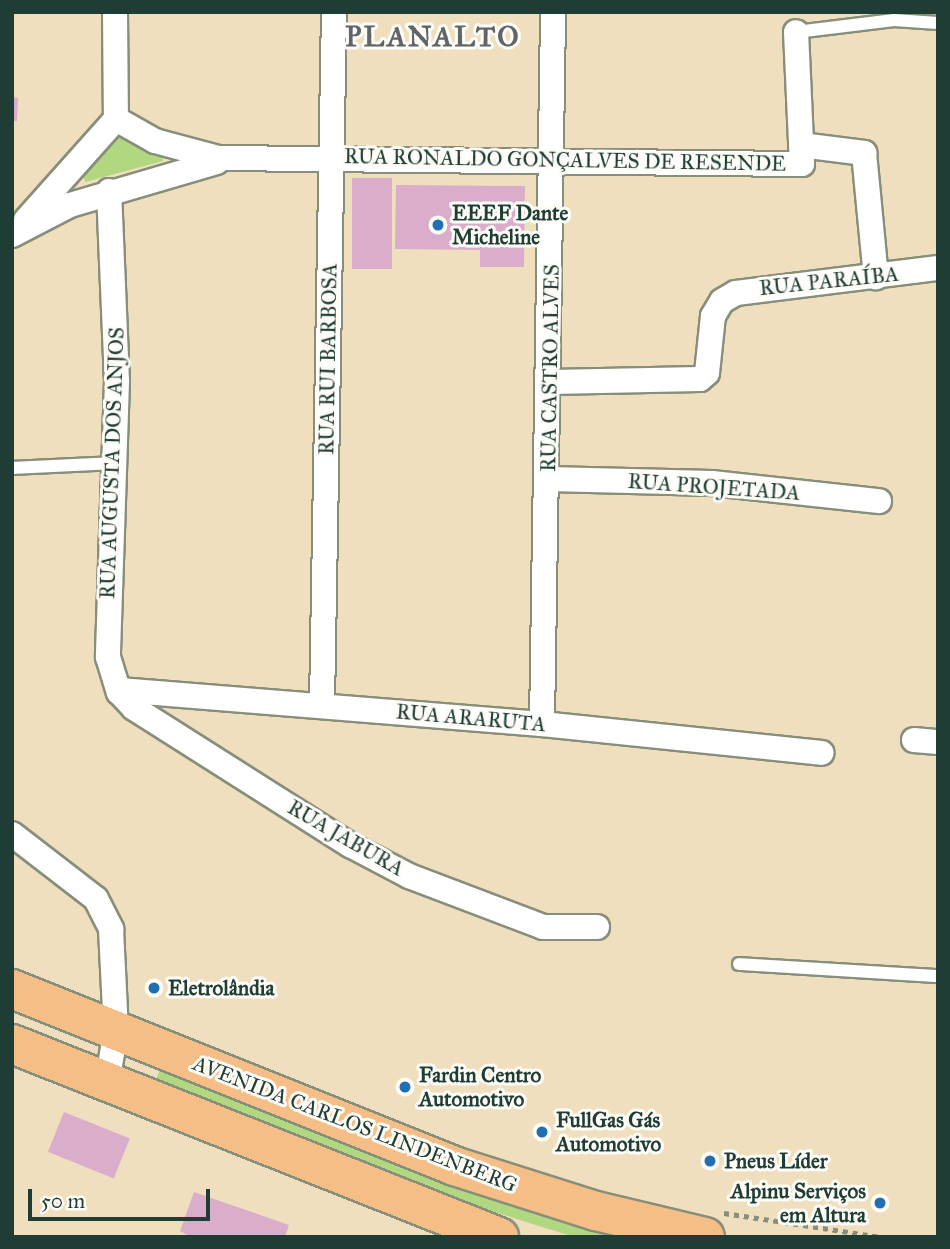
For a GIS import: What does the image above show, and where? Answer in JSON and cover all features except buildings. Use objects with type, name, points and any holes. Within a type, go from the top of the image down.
[{"type":"main road","name":"AVENIDA CARLOS LINDENBERG","points":[[12,989],[489,1178],[596,1211],[708,1223]]},
{"type":"main road","points":[[12,1044],[499,1237]]},
{"type":"street","points":[[115,12],[116,119]]},
{"type":"street","name":"RUA RUI BARBOSA","points":[[322,705],[334,12]]},
{"type":"street","name":"RUA CASTRO ALVES","points":[[542,724],[551,382],[553,12]]},
{"type":"street","name":"RUA RONALDO GONÇALVES DE RESENDE","points":[[12,233],[176,161],[332,156],[802,164],[796,32]]},
{"type":"street","name":"RUA RONALDO GONÇALVES DE RESENDE","points":[[12,233],[72,171],[116,119],[176,161]]},
{"type":"street","points":[[801,145],[864,153],[876,277]]},
{"type":"street","points":[[72,171],[68,190],[81,201]]},
{"type":"street","name":"RUA AUGUSTA DOS ANJOS","points":[[109,191],[116,317],[115,463],[107,643],[110,670],[119,690]]},
{"type":"street","name":"RUA PARAÍBA","points":[[551,382],[700,379],[707,373],[713,316],[722,301],[744,291],[938,268]]},
{"type":"street","name":"RUA PROJETADA","points":[[548,479],[712,483],[879,502]]},
{"type":"street","name":"RUA ARARUTA","points":[[119,690],[542,724],[822,753]]},
{"type":"street","name":"RUA JABURA","points":[[119,690],[134,708],[379,861],[543,927],[597,927]]},
{"type":"street","points":[[12,834],[96,898],[111,929],[116,1030],[107,1083]]},
{"type":"lane","points":[[796,32],[894,20],[938,23]]},
{"type":"lane","points":[[12,468],[115,463]]},
{"type":"lane","points":[[739,964],[938,976]]},
{"type":"path","points":[[708,1223],[881,1237]]},
{"type":"green space","points":[[118,135],[162,154],[163,161],[85,182],[83,174]]},
{"type":"green space","points":[[160,1069],[448,1184],[617,1237],[574,1237],[479,1207],[156,1080]]},
{"type":"place","name":"EEEF Dante Micheline","points":[[438,225]]},
{"type":"place","name":"Eletrolândia","points":[[154,988]]},
{"type":"place","name":"Fardin Centro Automotivo","points":[[405,1087]]},
{"type":"place","name":"FullGas Gás Automotivo","points":[[542,1132]]},
{"type":"place","name":"Pneus Líder","points":[[710,1161]]},
{"type":"place","name":"Alpinu Serviços em Altura","points":[[880,1203]]},
{"type":"district","name":"PLANALTO","points":[[433,37]]}]
